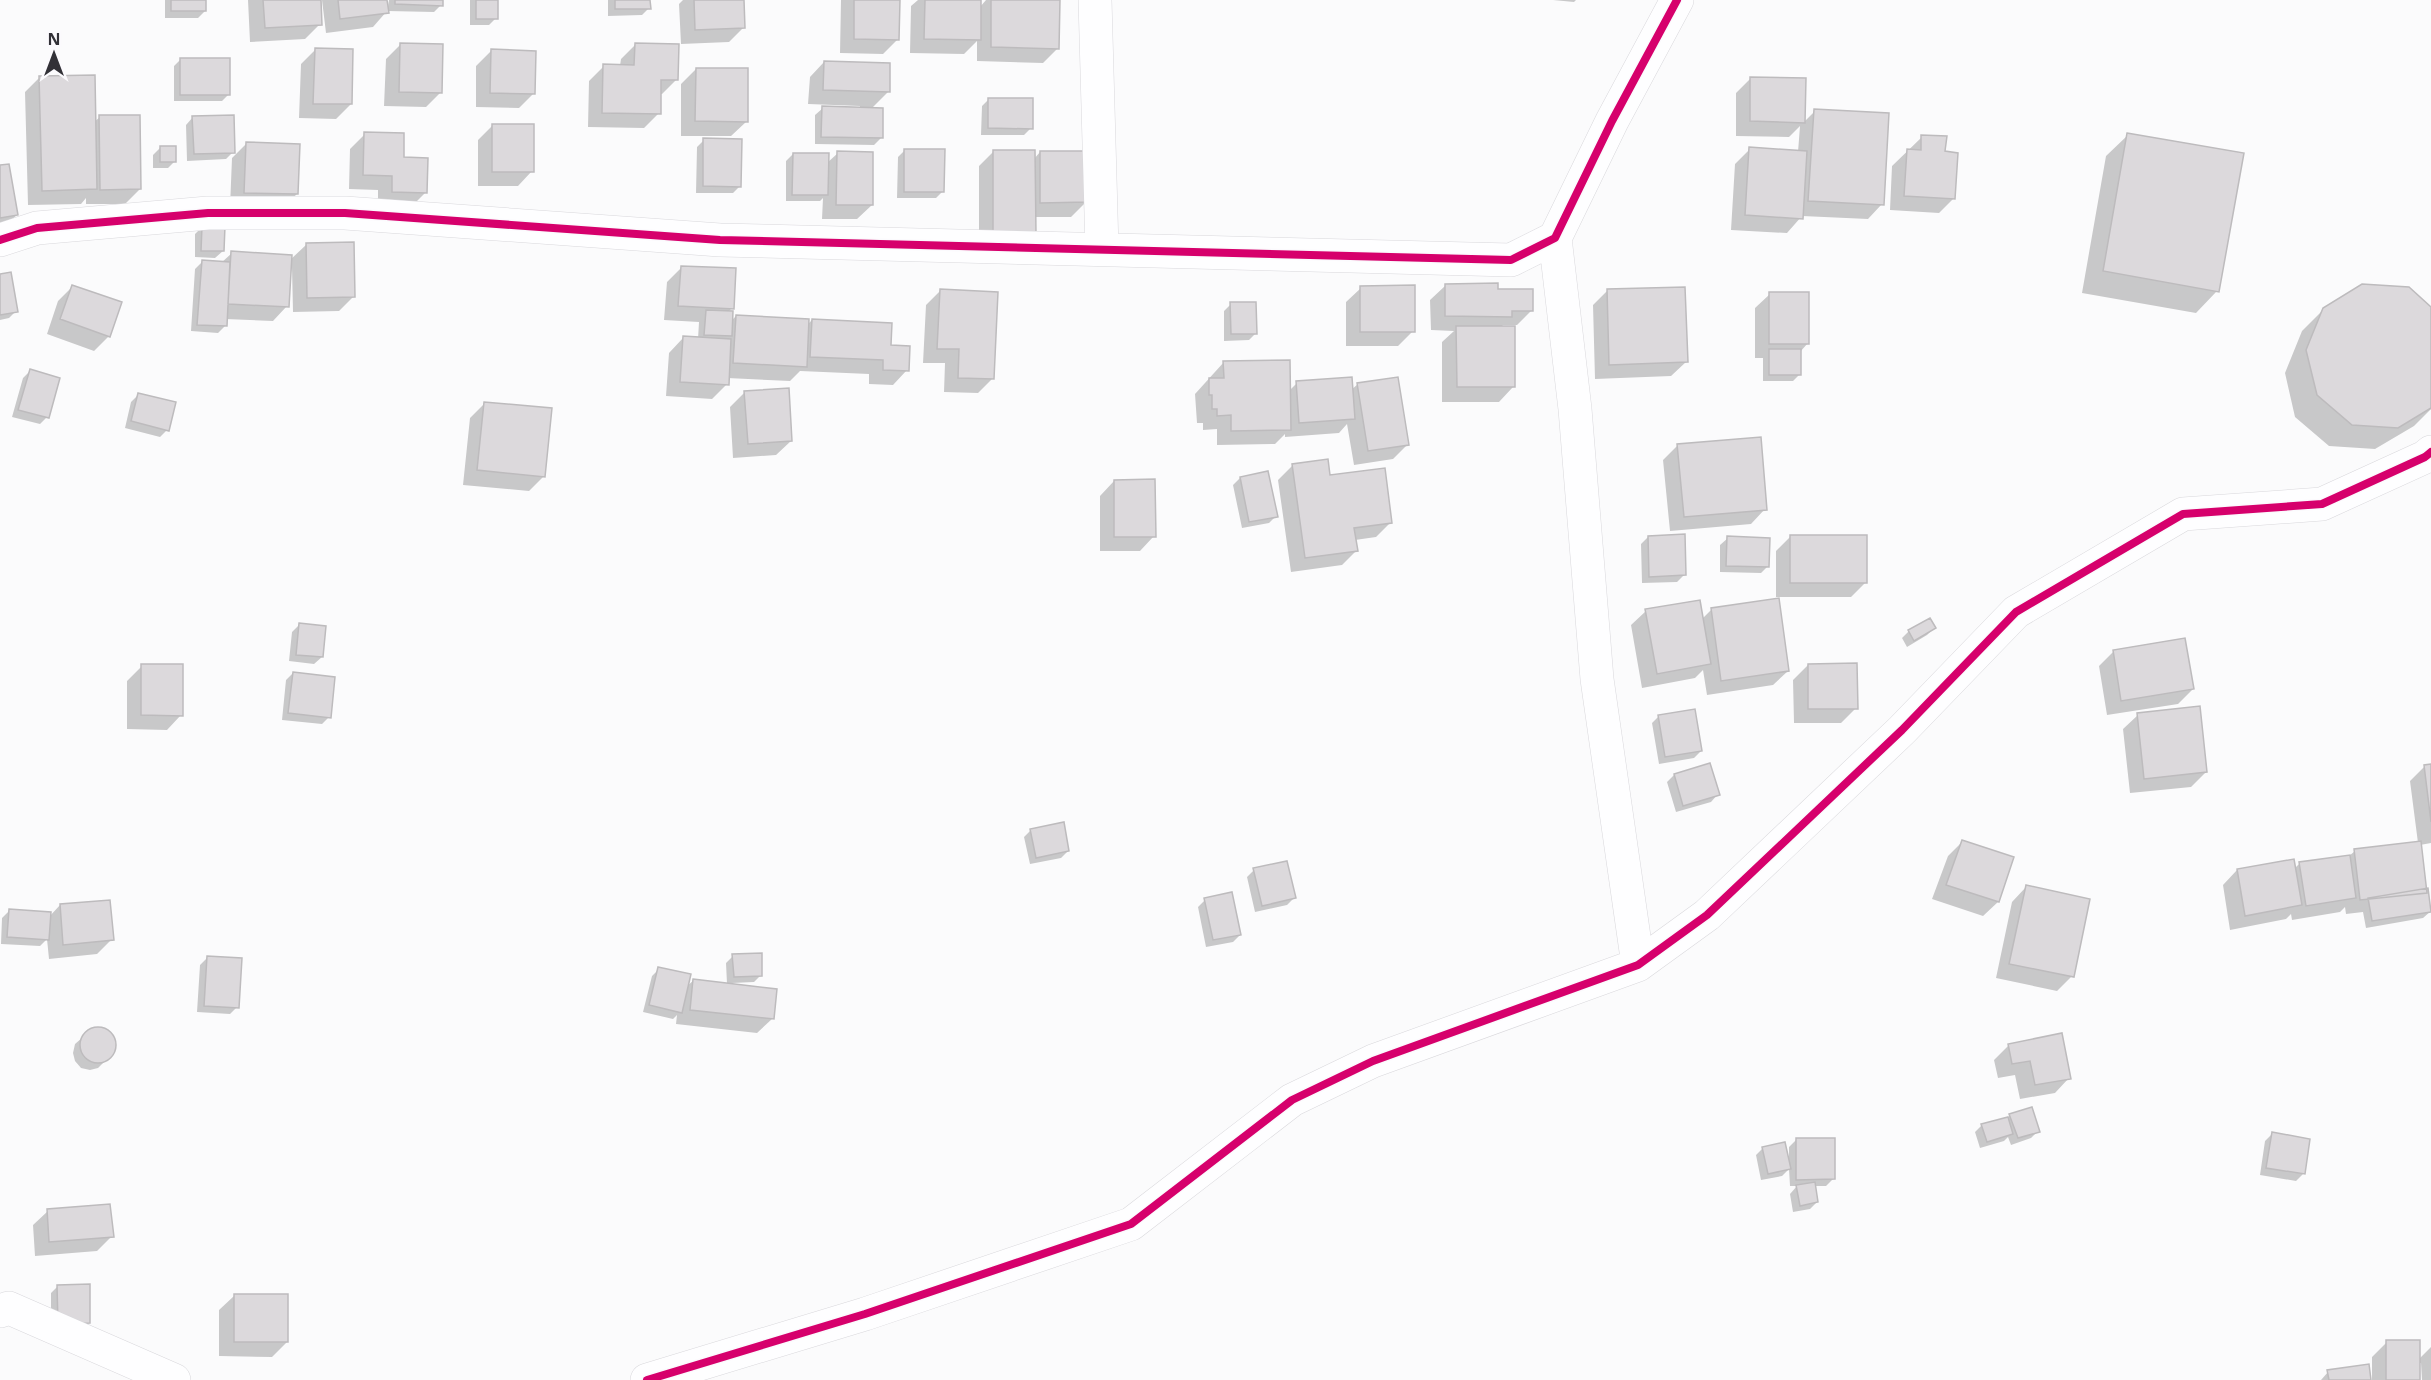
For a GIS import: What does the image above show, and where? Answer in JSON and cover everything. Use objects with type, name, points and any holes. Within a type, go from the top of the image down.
[{"type":"street","points":[[1095,0],[1102,249]]},
{"type":"street","points":[[1638,965],[1597,679],[1575,408],[1555,238],[1612,121],[1677,0]]},
{"type":"street","points":[[0,240],[37,228],[208,213],[345,213],[720,240],[1510,260],[1555,238]]},
{"type":"street","points":[[647,1380],[865,1314],[1131,1224],[1292,1100],[1373,1061],[1638,965],[1707,915],[1902,730],[2016,612],[2183,514],[2322,504],[2424,458],[2431,452]]},
{"type":"street","points":[[0,1311],[9,1308],[174,1380]]},
{"type":"building","points":[[171,0],[206,0],[206,11],[171,11]]},
{"type":"building","points":[[263,0],[321,0],[322,25],[265,28]]},
{"type":"building","points":[[338,0],[387,0],[389,13],[340,19]]},
{"type":"building","points":[[395,0],[443,0],[443,6],[395,4]]},
{"type":"building","points":[[476,0],[498,0],[498,19],[476,19]]},
{"type":"building","points":[[615,0],[650,0],[651,9],[615,9]]},
{"type":"building","points":[[694,0],[744,0],[745,28],[695,30]]},
{"type":"building","points":[[854,0],[900,0],[899,40],[854,39]]},
{"type":"building","points":[[925,0],[981,0],[981,40],[924,39]]},
{"type":"building","points":[[991,0],[1060,0],[1059,49],[991,47]]},
{"type":"building","points":[[400,43],[443,44],[442,93],[399,92]]},
{"type":"building","points":[[635,43],[679,44],[678,80],[661,80],[661,114],[602,113],[603,64],[634,65]]},
{"type":"building","points":[[315,48],[353,49],[352,104],[313,104]]},
{"type":"building","points":[[491,49],[536,51],[535,94],[490,93]]},
{"type":"building","points":[[180,58],[230,58],[230,95],[180,95]]},
{"type":"building","points":[[824,61],[890,63],[890,92],[823,90]]},
{"type":"building","points":[[696,68],[748,68],[748,122],[695,121]]},
{"type":"building","points":[[95,75],[97,189],[42,191],[39,76]]},
{"type":"building","points":[[1750,77],[1806,78],[1805,123],[1750,121]]},
{"type":"building","points":[[988,98],[1033,98],[1033,129],[988,128]]},
{"type":"building","points":[[822,106],[883,108],[883,138],[821,137]]},
{"type":"building","points":[[1814,109],[1889,113],[1884,205],[1808,201]]},
{"type":"building","points":[[99,115],[140,115],[141,189],[100,190]]},
{"type":"building","points":[[234,115],[235,153],[194,154],[192,116]]},
{"type":"building","points":[[492,124],[534,124],[534,172],[492,172]]},
{"type":"building","points":[[364,132],[404,133],[404,157],[428,158],[427,193],[392,192],[392,176],[363,175]]},
{"type":"building","points":[[2127,133],[2244,153],[2219,292],[2103,271]]},
{"type":"building","points":[[1921,135],[1947,136],[1945,151],[1958,153],[1955,199],[1904,196],[1907,149],[1921,150]]},
{"type":"building","points":[[703,138],[742,139],[741,187],[703,186]]},
{"type":"building","points":[[246,142],[300,144],[298,194],[244,193]]},
{"type":"building","points":[[160,146],[176,146],[176,162],[160,162]]},
{"type":"building","points":[[1749,147],[1807,151],[1803,219],[1745,215]]},
{"type":"building","points":[[904,149],[945,149],[944,192],[904,192]]},
{"type":"building","points":[[993,150],[1035,150],[1036,234],[993,234]]},
{"type":"building","points":[[837,151],[873,152],[873,205],[836,205]]},
{"type":"building","points":[[1040,151],[1087,151],[1087,202],[1040,203]]},
{"type":"building","points":[[793,153],[829,153],[828,195],[792,195]]},
{"type":"building","points":[[9,164],[18,215],[0,218],[0,165]]},
{"type":"building","points":[[202,226],[225,226],[224,251],[201,251]]},
{"type":"building","points":[[354,242],[355,297],[307,298],[306,243]]},
{"type":"building","points":[[231,251],[292,255],[289,307],[228,304]]},
{"type":"building","points":[[202,260],[230,262],[227,326],[197,325]]},
{"type":"building","points":[[681,266],[736,268],[734,309],[678,306]]},
{"type":"building","points":[[11,272],[18,312],[0,315],[0,274]]},
{"type":"building","points":[[1498,283],[1498,289],[1533,289],[1533,311],[1512,311],[1512,317],[1445,316],[1445,284]]},
{"type":"building","points":[[2362,284],[2409,287],[2431,307],[2431,408],[2398,428],[2352,425],[2317,395],[2306,350],[2323,308]]},
{"type":"building","points":[[72,285],[122,302],[110,337],[60,319]]},
{"type":"building","points":[[1415,285],[1415,332],[1360,332],[1360,286]]},
{"type":"building","points":[[1685,287],[1688,362],[1609,365],[1607,289]]},
{"type":"building","points":[[940,289],[998,292],[994,379],[958,378],[959,349],[937,349]]},
{"type":"building","points":[[1769,292],[1809,292],[1809,344],[1769,344]]},
{"type":"building","points":[[1230,302],[1256,302],[1257,334],[1231,334]]},
{"type":"building","points":[[706,310],[733,311],[732,336],[704,335]]},
{"type":"building","points":[[736,315],[809,319],[807,367],[733,363]]},
{"type":"building","points":[[812,319],[892,323],[891,345],[910,346],[909,371],[883,370],[883,360],[810,357]]},
{"type":"building","points":[[1456,326],[1515,326],[1515,387],[1457,387]]},
{"type":"building","points":[[683,336],[731,339],[729,385],[680,382]]},
{"type":"building","points":[[1769,349],[1801,349],[1801,375],[1769,375]]},
{"type":"building","points":[[1290,360],[1291,430],[1231,431],[1231,415],[1217,416],[1217,409],[1212,409],[1212,395],[1209,395],[1209,378],[1224,378],[1223,361]]},
{"type":"building","points":[[30,369],[60,378],[49,418],[18,410]]},
{"type":"building","points":[[1352,377],[1355,419],[1299,423],[1296,381]]},
{"type":"building","points":[[1398,377],[1409,445],[1368,451],[1357,383]]},
{"type":"building","points":[[789,388],[792,441],[748,444],[744,391]]},
{"type":"building","points":[[138,393],[176,402],[169,431],[131,421]]},
{"type":"building","points":[[484,402],[552,408],[545,477],[477,470]]},
{"type":"building","points":[[1761,437],[1767,510],[1684,517],[1677,444]]},
{"type":"building","points":[[1328,459],[1330,475],[1385,468],[1392,523],[1354,528],[1358,551],[1305,558],[1292,464]]},
{"type":"building","points":[[1268,471],[1278,517],[1249,522],[1240,477]]},
{"type":"building","points":[[1155,479],[1156,537],[1114,537],[1114,480]]},
{"type":"building","points":[[1685,534],[1686,575],[1649,577],[1648,536]]},
{"type":"building","points":[[1790,535],[1867,535],[1867,583],[1790,583]]},
{"type":"building","points":[[1727,536],[1770,538],[1769,567],[1726,566]]},
{"type":"building","points":[[1779,598],[1789,671],[1721,681],[1711,608]]},
{"type":"building","points":[[1700,600],[1711,664],[1657,674],[1645,609]]},
{"type":"building","points":[[1930,618],[1936,628],[1914,641],[1908,630]]},
{"type":"building","points":[[299,623],[326,626],[323,657],[296,655]]},
{"type":"building","points":[[2185,638],[2194,689],[2121,701],[2113,650]]},
{"type":"building","points":[[1857,663],[1858,709],[1808,709],[1808,664]]},
{"type":"building","points":[[141,664],[183,664],[183,716],[141,715]]},
{"type":"building","points":[[293,672],[335,677],[331,718],[288,713]]},
{"type":"building","points":[[2200,706],[2207,772],[2144,779],[2137,713]]},
{"type":"building","points":[[1695,709],[1702,751],[1665,757],[1658,715]]},
{"type":"building","points":[[1710,763],[1720,795],[1683,806],[1674,774]]},
{"type":"building","points":[[2431,764],[2431,822],[2424,765]]},
{"type":"building","points":[[1064,822],[1069,851],[1036,858],[1030,829]]},
{"type":"building","points":[[1962,840],[2014,857],[1999,902],[1946,885]]},
{"type":"building","points":[[2421,841],[2427,893],[2360,900],[2354,849]]},
{"type":"building","points":[[2350,855],[2356,898],[2306,906],[2299,862]]},
{"type":"building","points":[[2294,859],[2302,905],[2245,916],[2237,869]]},
{"type":"building","points":[[1287,861],[1296,898],[1262,906],[1253,868]]},
{"type":"building","points":[[2026,885],[2090,899],[2074,977],[2009,964]]},
{"type":"building","points":[[2428,888],[2431,912],[2372,921],[2368,898]]},
{"type":"building","points":[[1232,892],[1241,935],[1213,940],[1204,898]]},
{"type":"building","points":[[110,900],[114,940],[63,945],[60,904]]},
{"type":"building","points":[[9,909],[51,912],[49,940],[7,937]]},
{"type":"building","points":[[762,953],[762,976],[734,977],[732,954]]},
{"type":"building","points":[[207,956],[242,958],[239,1008],[204,1006]]},
{"type":"building","points":[[658,967],[691,974],[682,1013],[649,1005]]},
{"type":"building","points":[[693,979],[777,989],[774,1019],[690,1010]]},
{"type":"building","points":[[98,1027],[111,1032],[116,1045],[111,1058],[98,1063],[85,1058],[80,1045],[85,1032]]},
{"type":"building","points":[[2062,1033],[2071,1079],[2035,1085],[2030,1061],[2012,1064],[2008,1044]]},
{"type":"building","points":[[2032,1107],[2040,1132],[2018,1138],[2009,1114]]},
{"type":"building","points":[[2008,1117],[2013,1134],[1987,1142],[1981,1124]]},
{"type":"building","points":[[2272,1132],[2310,1139],[2305,1174],[2266,1168]]},
{"type":"building","points":[[1796,1138],[1835,1138],[1835,1179],[1796,1180]]},
{"type":"building","points":[[1785,1142],[1791,1169],[1768,1174],[1762,1147]]},
{"type":"building","points":[[1815,1182],[1818,1202],[1800,1206],[1796,1185]]},
{"type":"building","points":[[110,1204],[114,1237],[49,1242],[47,1209]]},
{"type":"building","points":[[90,1284],[90,1323],[58,1324],[57,1285]]},
{"type":"building","points":[[234,1294],[288,1294],[288,1342],[234,1342]]},
{"type":"building","points":[[2386,1340],[2420,1340],[2420,1380],[2386,1380]]},
{"type":"building","points":[[2369,1364],[2371,1380],[2329,1380],[2327,1370]]},
{"type":"cycle path","points":[[0,240],[37,228],[208,213],[345,213],[720,240],[1511,260],[1555,238],[1612,121],[1677,0]]},
{"type":"cycle path","points":[[647,1380],[865,1314],[1131,1224],[1292,1100],[1373,1061],[1638,965],[1707,915],[1902,730],[2016,612],[2183,514],[2322,504],[2425,457],[2431,452]]}]
